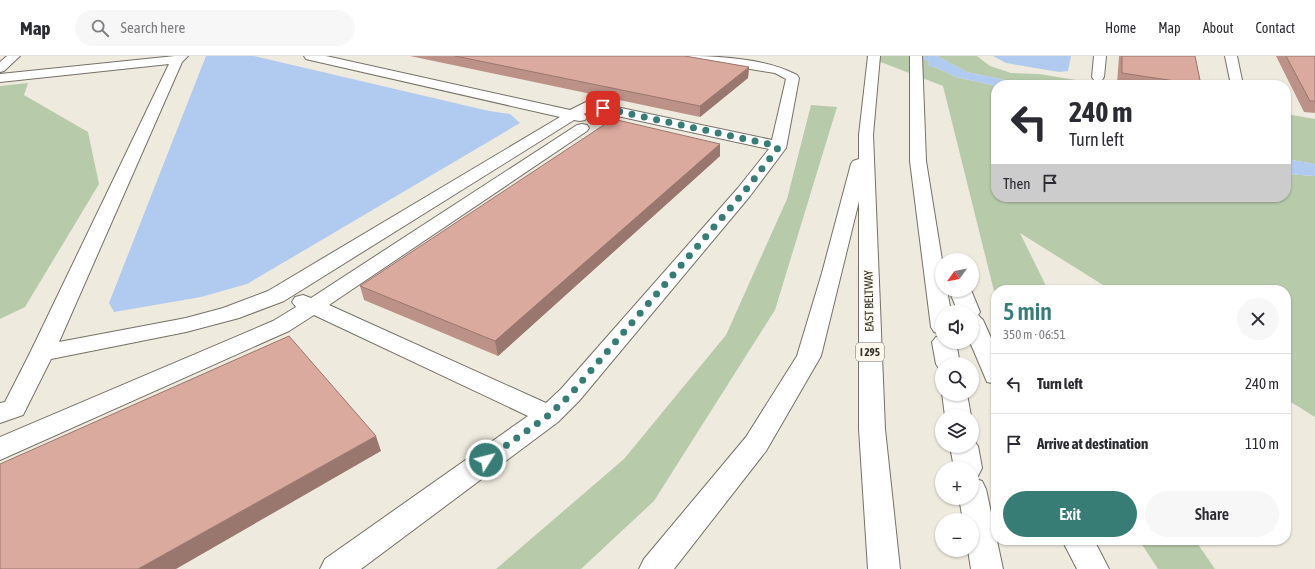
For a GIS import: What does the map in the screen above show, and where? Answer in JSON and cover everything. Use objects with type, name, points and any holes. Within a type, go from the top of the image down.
[{"type":"main road","points":[[0,68],[14,56]]},
{"type":"main road","points":[[310,56],[578,112],[773,145],[774,152]]},
{"type":"main road","points":[[343,63],[361,56],[463,78]]},
{"type":"main road","points":[[336,569],[549,415],[570,395],[688,258],[744,192],[774,152],[793,78],[778,70],[693,56]]},
{"type":"main road","name":"EAST BELTWAY","points":[[874,56],[866,135],[872,428],[884,569]]},
{"type":"main road","points":[[916,56],[918,161],[939,305]]},
{"type":"main road","points":[[1098,77],[1100,56]]},
{"type":"main road","points":[[1231,56],[1236,80]]},
{"type":"main road","points":[[0,78],[180,58]]},
{"type":"main road","points":[[31,435],[7,411],[42,353],[180,58]]},
{"type":"main road","points":[[42,353],[186,325],[231,313],[276,296],[578,112]]},
{"type":"main road","points":[[0,449],[281,326],[536,159],[578,112]]},
{"type":"main road","points":[[655,569],[756,444],[809,356],[832,273],[866,135]]},
{"type":"main road","points":[[512,153],[536,159]]},
{"type":"main road","points":[[924,201],[945,253]]},
{"type":"main road","points":[[382,232],[410,242]]},
{"type":"main road","points":[[282,292],[549,415]]},
{"type":"main road","points":[[979,336],[991,364]]},
{"type":"main road","points":[[975,505],[987,569]]},
{"type":"main road","points":[[1081,545],[1093,569]]},
{"type":"green space","points":[[865,56],[928,56],[929,67],[934,67],[956,77],[991,85],[991,202],[1291,202],[1291,174],[1315,176],[1315,417],[1291,402],[1291,285],[1103,285],[1020,233],[1046,285],[993,285],[943,86]]},
{"type":"green space","points":[[937,56],[977,56],[990,66],[1011,73],[1039,74],[1076,80],[1005,80],[967,72]]},
{"type":"green space","points":[[28,83],[24,95],[88,132],[99,184],[25,307],[0,319],[0,86]]},
{"type":"green space","points":[[811,105],[837,107],[775,310],[654,501],[581,569],[496,569],[624,459],[726,335],[787,199]]},
{"type":"green space","points":[[1291,115],[1315,119],[1315,164],[1291,160]]},
{"type":"green space","points":[[1142,545],[1198,545],[1215,569],[1158,569]]},
{"type":"water","points":[[206,56],[254,56],[489,111],[510,114],[520,123],[247,284],[201,297],[114,312],[109,303]]},
{"type":"water","points":[[928,56],[937,56],[967,72],[1005,80],[991,80],[991,85],[956,77],[934,67],[929,67]]},
{"type":"water","points":[[993,56],[1071,56],[1068,71],[1059,72],[1006,63]]},
{"type":"water","points":[[1291,160],[1315,164],[1315,176],[1291,174]]},
{"type":"building","points":[[455,56],[685,56],[749,67],[700,106]]},
{"type":"building","points":[[1122,56],[1195,56],[1200,80],[1168,80],[1122,73]]},
{"type":"building","points":[[1286,56],[1315,56],[1315,101],[1310,101]]},
{"type":"building","points":[[613,119],[720,144],[495,341],[360,286]]},
{"type":"building","points":[[289,336],[376,436],[138,569],[0,569],[0,464]]},
{"type":"waterway","points":[[921,56],[935,63]]},
{"type":"route","points":[[486,460],[549,415],[570,395],[744,192],[778,148],[773,145],[603,108]]}]
